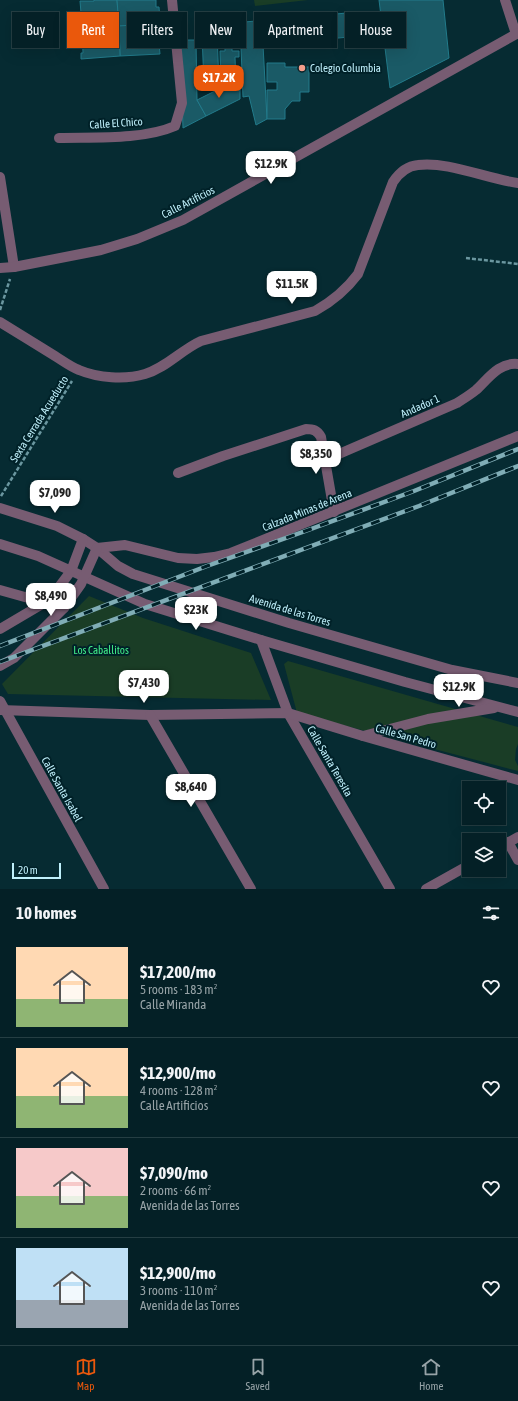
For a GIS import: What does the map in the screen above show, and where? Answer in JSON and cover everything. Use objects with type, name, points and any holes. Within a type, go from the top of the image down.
[{"type":"street","name":"Calle El Chico","points":[[59,138],[128,136],[164,131],[175,126],[182,103],[172,0]]},
{"type":"street","points":[[505,0],[517,33]]},
{"type":"street","name":"Calle Artificios","points":[[0,268],[14,267],[101,250],[137,239],[183,220],[517,33]]},
{"type":"street","points":[[0,322],[78,370],[94,375],[114,377],[146,374],[200,341],[315,311],[339,296],[358,274],[393,182],[403,170],[417,165],[438,165],[518,183]]},
{"type":"street","points":[[0,177],[14,267]]},
{"type":"street","name":"Andador 1","points":[[325,460],[457,403],[475,390],[490,375],[502,367],[518,364]]},
{"type":"street","points":[[178,473],[223,456],[306,429],[316,430],[321,437],[334,512]]},
{"type":"street","name":"Calzada Minas de Arena","points":[[96,548],[126,545],[178,558],[197,559],[231,553],[518,436]]},
{"type":"street","name":"Avenida de las Torres","points":[[0,508],[57,526],[83,539],[118,566],[140,576],[289,623],[452,670],[518,683]]},
{"type":"street","points":[[0,629],[44,603],[59,587],[71,571],[83,539]]},
{"type":"street","points":[[0,544],[38,556],[145,604],[405,682],[518,712]]},
{"type":"street","points":[[0,666],[14,658],[64,608],[81,584],[96,548]]},
{"type":"street","points":[[0,590],[64,608]]},
{"type":"street","name":"Calle Santa Teresita","points":[[261,640],[288,713],[390,889]]},
{"type":"street","name":"Calle Santa Isabel","points":[[0,701],[2,710],[104,889]]},
{"type":"street","points":[[363,736],[428,720],[499,707]]},
{"type":"street","name":"Calle San Pedro","points":[[2,710],[150,715],[288,713],[518,780]]},
{"type":"street","points":[[150,715],[251,889]]},
{"type":"street","points":[[506,844],[518,837]]},
{"type":"street","points":[[506,847],[518,860]]},
{"type":"street","points":[[426,889],[462,869]]},
{"type":"path","points":[[466,258],[518,264]]},
{"type":"path","points":[[0,311],[14,267]]},
{"type":"path","name":"Sexta Cerrada Acueducto","points":[[0,497],[78,370]]},
{"type":"green space","points":[[254,0],[308,0],[255,6]]},
{"type":"green space","name":"Los Caballitos","points":[[89,596],[143,618],[251,653],[271,700],[8,694],[2,684]]},
{"type":"green space","points":[[288,661],[518,727],[518,744],[515,760],[518,766],[518,771],[297,713],[284,664]]},
{"type":"building","points":[[117,0],[118,12],[81,12],[80,1]]},
{"type":"building","points":[[117,0],[156,0],[156,7],[159,7],[159,12],[127,12],[127,25],[119,26]]},
{"type":"building","points":[[379,0],[443,0],[449,58],[390,88],[385,48],[406,48],[406,12],[380,12]]},
{"type":"building","points":[[345,13],[345,37],[337,38],[337,14]]},
{"type":"building","points":[[254,21],[254,48],[263,48],[267,119],[256,125],[249,96],[243,97],[241,48],[246,48],[246,22]]},
{"type":"building","points":[[127,25],[127,48],[159,48],[160,54],[120,56],[119,26]]},
{"type":"building","points":[[119,26],[120,56],[81,59],[81,53],[83,53],[83,48],[119,48]]},
{"type":"building","points":[[187,40],[195,40],[197,100],[206,116],[183,128],[180,48],[187,48]]},
{"type":"building","points":[[203,48],[218,48],[219,84],[204,84]]},
{"type":"building","points":[[225,48],[232,48],[232,51],[239,51],[239,57],[235,57],[236,84],[221,85],[220,51],[225,51]]},
{"type":"building","points":[[267,63],[285,63],[285,67],[309,67],[309,92],[300,92],[300,101],[292,101],[285,109],[285,119],[267,119],[267,90],[277,90],[277,82],[267,82]]},
{"type":"building","points":[[223,87],[240,87],[240,99],[206,116],[197,100]]},
{"type":"railway","points":[[0,646],[207,566],[414,491],[518,449]]},
{"type":"railway","points":[[0,662],[419,506],[518,466]]},
{"type":"place","name":"Colegio Columbia","points":[[302,68]]}]
